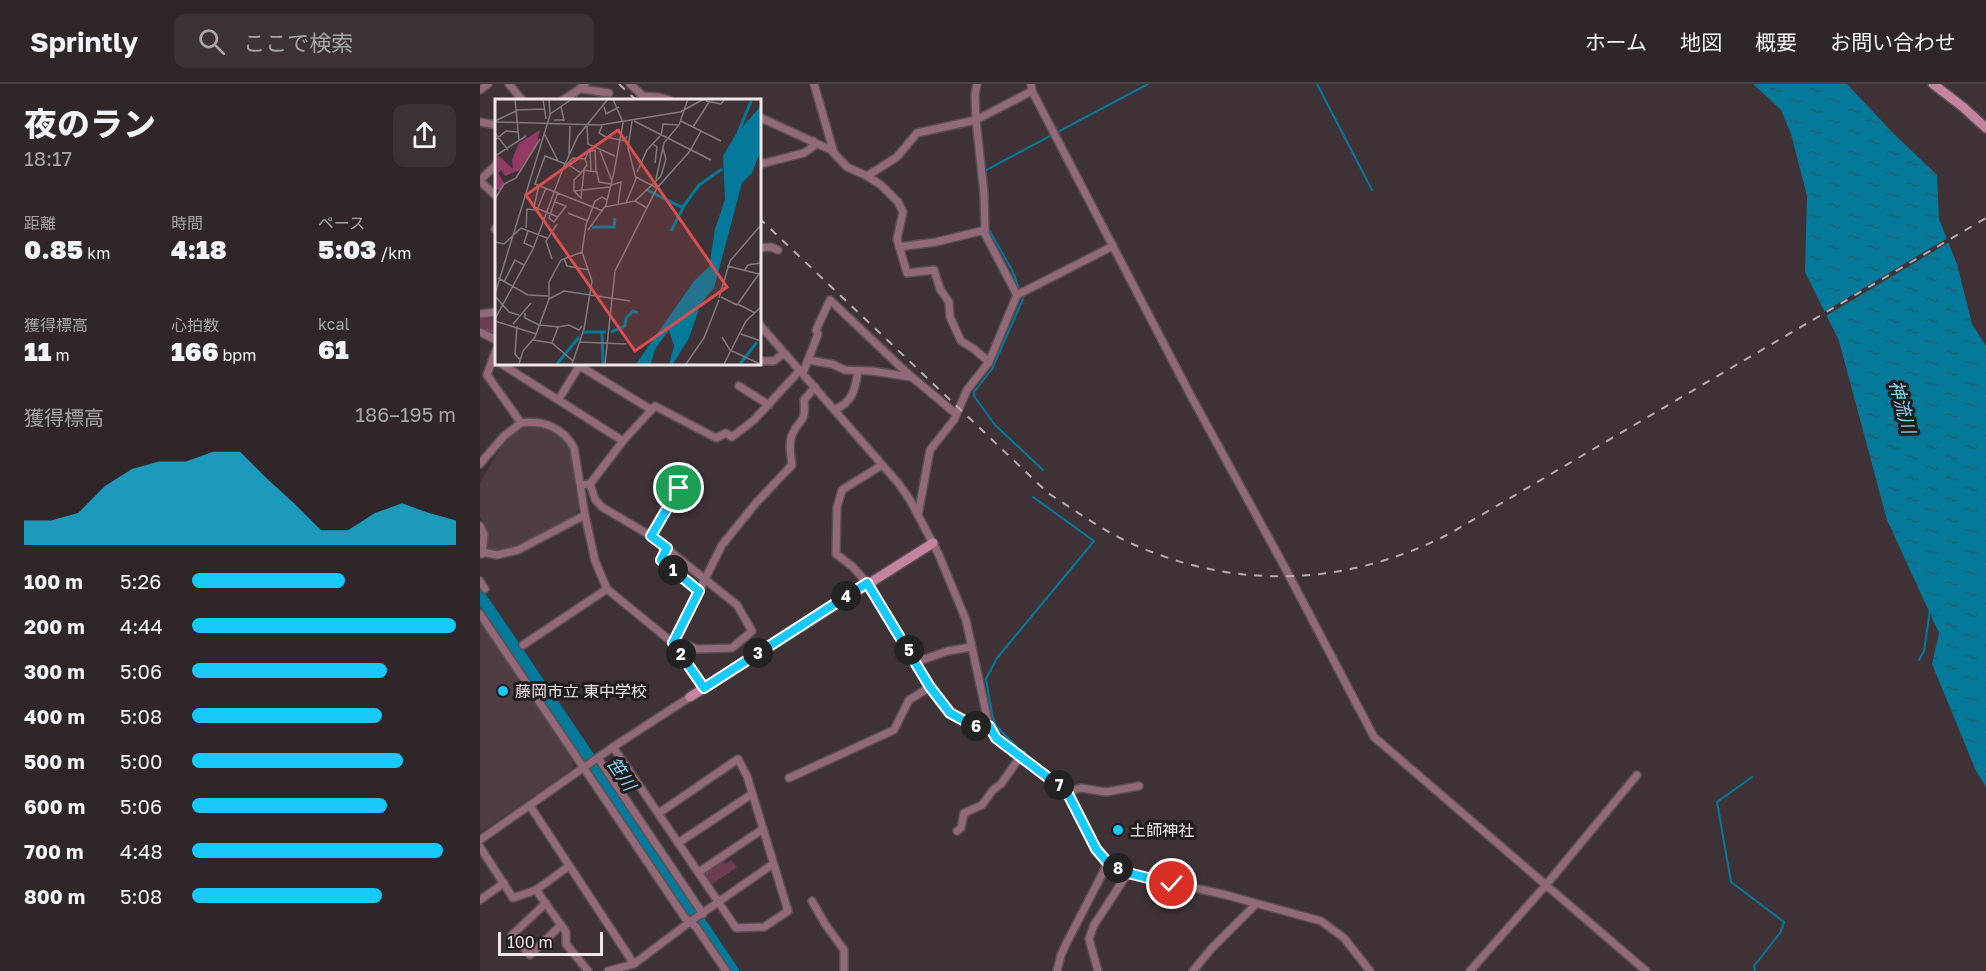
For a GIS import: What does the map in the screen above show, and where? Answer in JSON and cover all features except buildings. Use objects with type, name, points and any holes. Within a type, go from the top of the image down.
[{"type":"street","points":[[480,90],[488,84]]},
{"type":"street","points":[[509,84],[521,99]]},
{"type":"street","points":[[630,84],[643,96],[658,96],[666,99]]},
{"type":"street","points":[[813,84],[834,153]]},
{"type":"street","points":[[977,84],[976,120],[984,193],[985,230],[987,239],[1017,296]]},
{"type":"street","points":[[1933,84],[1963,106],[1986,128]]},
{"type":"street","points":[[564,99],[583,86],[609,93]]},
{"type":"street","points":[[867,176],[897,157],[917,133],[976,120],[1031,88],[1374,737],[1646,971]]},
{"type":"street","points":[[760,117],[834,153],[847,167],[867,176],[898,202],[903,212],[897,239],[907,273],[934,270],[940,289],[949,302],[950,317],[961,341],[988,362]]},
{"type":"street","points":[[480,122],[495,124]]},
{"type":"street","points":[[761,164],[804,153],[814,146],[813,141]]},
{"type":"street","points":[[495,166],[480,181],[495,195]]},
{"type":"street","points":[[899,247],[936,242],[985,230]]},
{"type":"street","points":[[918,515],[930,450],[954,420],[967,390],[988,362],[1017,296],[1113,246]]},
{"type":"street","points":[[760,248],[771,247],[778,250]]},
{"type":"street","points":[[590,484],[623,441],[655,406],[716,438],[726,433],[732,437],[754,420],[801,372],[808,360],[818,334],[816,330],[830,300],[910,376],[956,414]]},
{"type":"street","points":[[480,314],[495,312]]},
{"type":"street","points":[[760,325],[899,484],[933,543],[966,620],[989,726],[996,738],[1067,792],[1096,849],[1108,863],[1128,873],[1226,895],[1321,921],[1344,938],[1370,971]]},
{"type":"street","points":[[480,332],[495,340]]},
{"type":"street","points":[[760,361],[774,360],[784,353]]},
{"type":"street","points":[[808,360],[832,364],[845,370],[910,376]]},
{"type":"street","points":[[495,364],[487,375],[521,423]]},
{"type":"street","points":[[502,364],[623,441]]},
{"type":"street","points":[[559,399],[579,364],[650,409]]},
{"type":"street","points":[[834,410],[845,405],[854,393],[858,370]]},
{"type":"street","points":[[739,386],[769,405]]},
{"type":"street","points":[[673,643],[722,545],[756,503],[792,465],[791,436],[805,418],[804,400],[815,387]]},
{"type":"street","points":[[480,464],[504,436],[521,423],[554,426],[569,438],[574,448],[595,561],[607,589],[673,643],[704,688]]},
{"type":"street","points":[[882,465],[842,490],[837,507],[836,554],[853,567],[867,583],[930,687],[950,713],[972,725],[989,726]]},
{"type":"street","points":[[580,484],[590,484]]},
{"type":"street","points":[[590,484],[596,499],[603,507],[651,536],[737,604],[752,631],[732,648],[696,649],[673,643]]},
{"type":"street","points":[[651,536],[679,488]]},
{"type":"street","points":[[480,526],[484,534],[481,554],[497,555],[518,550],[585,515]]},
{"type":"street","points":[[480,840],[613,747],[933,543]]},
{"type":"street","points":[[667,548],[661,560],[699,591]]},
{"type":"street","points":[[480,581],[485,589]]},
{"type":"street","points":[[522,645],[607,589]]},
{"type":"street","points":[[480,615],[586,766],[685,918],[697,917]]},
{"type":"street","points":[[916,662],[948,651],[971,647]]},
{"type":"street","points":[[789,778],[894,730],[909,700],[930,687]]},
{"type":"street","points":[[613,747],[736,928],[764,927],[788,911],[747,776],[738,759],[659,813]]},
{"type":"street","points":[[957,831],[961,828],[964,813],[982,805],[993,790],[1001,784],[1020,757]]},
{"type":"street","points":[[597,758],[697,917],[726,971]]},
{"type":"street","points":[[1470,971],[1637,776]]},
{"type":"street","points":[[1067,792],[1081,788],[1106,792],[1139,786]]},
{"type":"street","points":[[678,843],[752,794]]},
{"type":"street","points":[[530,806],[634,964]]},
{"type":"street","points":[[699,872],[763,829]]},
{"type":"street","points":[[480,847],[513,898],[536,890],[569,866]]},
{"type":"street","points":[[1057,971],[1064,948],[1108,863]]},
{"type":"street","points":[[608,971],[624,969],[634,964],[718,901],[773,864]]},
{"type":"street","points":[[1098,971],[1089,939],[1094,925],[1128,873]]},
{"type":"street","points":[[480,900],[504,883]]},
{"type":"street","points":[[536,890],[566,932],[567,944],[588,971]]},
{"type":"street","points":[[812,901],[844,950],[844,971]]},
{"type":"street","points":[[546,903],[512,935],[530,955],[561,925]]},
{"type":"street","points":[[1193,971],[1211,949],[1256,904]]},
{"type":"shaded area","points":[[526,424],[554,429],[564,437],[570,447],[579,508],[572,518],[517,547],[489,551],[486,548],[486,529],[480,517],[480,483],[504,442]]},
{"type":"shaded area","name":"藤岡市立 東中学校","points":[[480,621],[573,761],[572,769],[480,833]]},
{"type":"green space","points":[[480,316],[495,316],[495,336],[480,329]]},
{"type":"green space","points":[[722,860],[725,864],[731,860],[737,867],[711,885],[705,875],[707,870]]},
{"type":"water","name":"神流川","points":[[1753,84],[1847,84],[1937,175],[1939,219],[1957,264],[1972,324],[1986,346],[1986,787],[1976,771],[1932,664],[1939,633],[1887,520],[1839,341],[1805,272],[1807,196],[1791,134],[1781,110]]},
{"type":"pier","points":[[1949,237],[1951,241],[1824,317],[1822,313]]},
{"type":"waterway","points":[[987,195],[985,171],[1148,84]]},
{"type":"waterway","points":[[1317,84],[1372,190]]},
{"type":"waterway","points":[[988,228],[1012,270],[1023,299],[992,369],[974,392],[974,396],[995,425],[1043,470]]},
{"type":"waterway","points":[[1025,752],[996,726],[986,679],[997,658],[1094,541],[1033,497]]},
{"type":"waterway","name":"笹川","points":[[480,596],[733,971]]},
{"type":"waterway","points":[[1919,660],[1924,651],[1930,610]]},
{"type":"waterway","points":[[1752,777],[1717,802],[1731,882],[1784,922],[1780,933],[1754,966],[1755,971]]},
{"type":"railway","points":[[619,84],[635,99]]},
{"type":"railway","points":[[760,219],[1048,493],[1112,534],[1162,556],[1203,568],[1245,575],[1286,576],[1327,573],[1368,565],[1409,552],[1449,534],[1986,218]]},
{"type":"place","name":"藤岡市立 東中学校","points":[[503,691]]},
{"type":"place","name":"土師神社","points":[[1118,830]]},
{"type":"route","points":[[679,488],[651,536],[667,548],[661,560],[699,591],[673,643],[704,688],[867,583],[930,687],[950,713],[972,725],[989,726],[996,738],[1067,792],[1096,849],[1108,863],[1128,873],[1172,884]]}]
